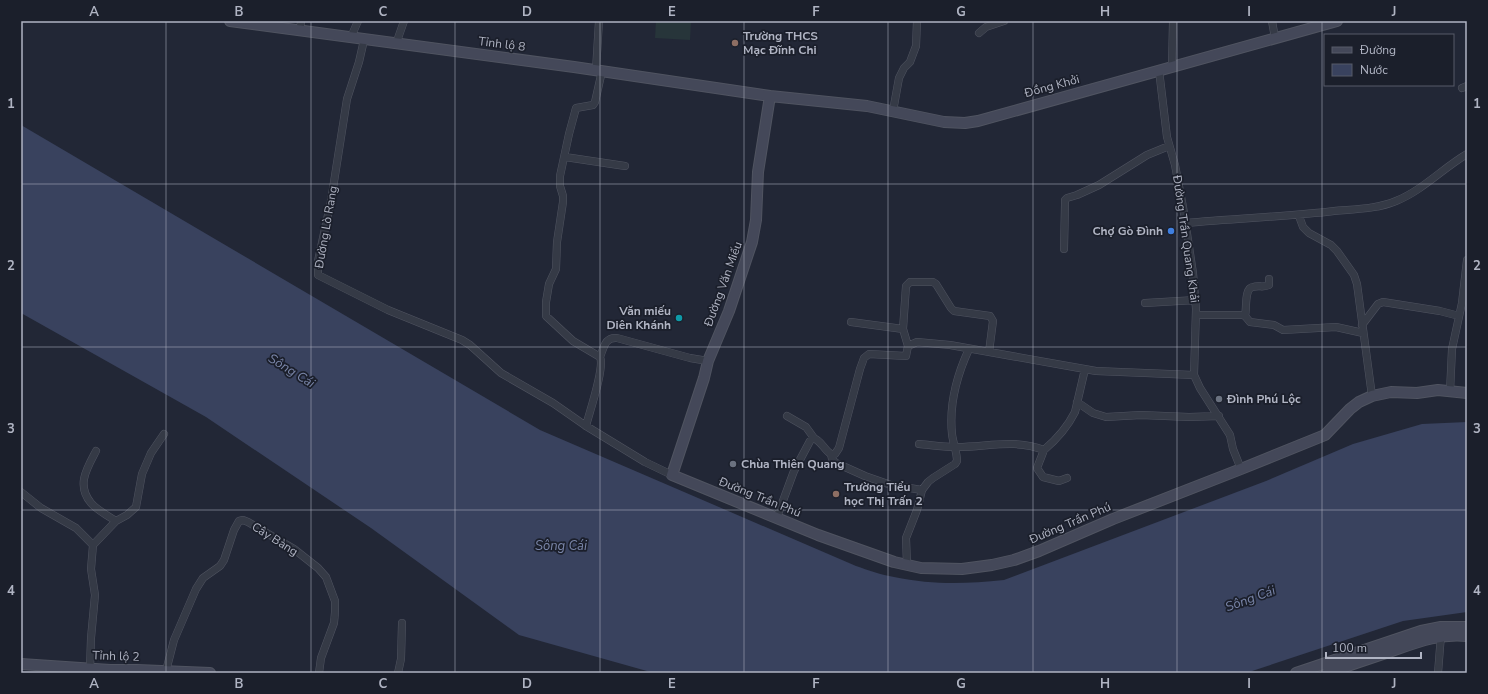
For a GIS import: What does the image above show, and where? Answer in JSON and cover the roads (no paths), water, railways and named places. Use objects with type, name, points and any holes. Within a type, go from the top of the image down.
[{"type":"main road","name":"Tỉnh lộ 8","points":[[230,21],[300,26],[364,40],[599,70],[770,96]]},
{"type":"main road","name":"Đồng Khởi","points":[[770,96],[844,104],[893,111],[929,120],[965,123],[1275,38],[1315,24],[1336,21]]},
{"type":"main road","name":"Đường Văn Miếu","points":[[672,475],[704,378],[708,361],[729,311],[752,242],[756,220],[758,172],[770,96]]},
{"type":"main road","name":"Đường Trần Phú","points":[[672,475],[865,552],[894,562],[921,568],[962,569],[1014,560],[1039,551],[1113,519],[1325,435],[1350,409],[1359,402],[1372,396],[1391,392],[1417,393],[1438,390],[1467,393]]},
{"type":"main road","points":[[1296,673],[1421,631],[1441,627],[1467,627]]},
{"type":"main road","points":[[1327,673],[1423,640],[1442,635],[1467,636]]},
{"type":"main road","name":"Tỉnh lộ 2","points":[[21,664],[110,671],[210,673]]},
{"type":"street","points":[[351,38],[358,21]]},
{"type":"street","points":[[396,44],[404,21]]},
{"type":"street","points":[[599,21],[599,70],[594,104],[579,107],[575,110],[560,181],[563,202],[557,242],[557,266],[549,284],[546,302],[546,316],[573,340],[602,359],[601,370],[586,426],[645,462],[672,475]]},
{"type":"street","points":[[893,111],[899,78],[904,68],[910,62],[916,46],[917,21]]},
{"type":"street","points":[[979,33],[986,27],[1004,21]]},
{"type":"street","points":[[1172,66],[1173,21]]},
{"type":"street","points":[[1272,21],[1275,38]]},
{"type":"street","name":"Đường Lò Rang","points":[[364,40],[359,62],[347,99],[331,201],[318,261],[318,275],[388,310],[452,335],[470,345],[500,373],[553,403],[586,426]]},
{"type":"street","name":"Đường Trần Quang Khải","points":[[1159,70],[1169,146],[1175,165],[1186,223],[1193,273],[1196,300],[1194,375],[1203,393],[1230,435],[1233,449],[1241,469]]},
{"type":"street","points":[[1064,249],[1065,200],[1067,198],[1099,185],[1147,155],[1169,146]]},
{"type":"street","points":[[1186,223],[1299,216],[1377,206],[1396,201],[1413,192],[1446,167],[1467,154]]},
{"type":"street","points":[[565,157],[626,166]]},
{"type":"street","points":[[1299,216],[1303,227],[1331,245],[1354,275],[1357,284],[1372,396]]},
{"type":"street","points":[[1450,392],[1452,350],[1460,316],[1467,260]]},
{"type":"street","points":[[1245,316],[1247,310],[1248,289],[1252,286],[1266,286],[1269,284],[1269,279]]},
{"type":"street","points":[[831,454],[835,454],[838,448],[855,383],[864,358],[869,354],[904,357],[907,354],[908,346],[903,329],[908,284],[914,281],[933,282],[936,284],[954,311],[987,315],[992,318],[993,321],[989,352]]},
{"type":"street","points":[[1145,303],[1196,300]]},
{"type":"street","points":[[1363,329],[1378,304],[1382,302],[1440,311],[1460,316]]},
{"type":"street","points":[[1196,315],[1245,316],[1250,322],[1274,325],[1282,330],[1336,327],[1363,329]]},
{"type":"street","points":[[851,322],[903,329]]},
{"type":"street","points":[[600,357],[607,340],[617,338],[690,358],[708,361]]},
{"type":"street","points":[[908,346],[917,342],[927,342],[1109,372],[1194,375]]},
{"type":"street","points":[[907,564],[906,538],[918,510],[922,490],[933,478],[955,464],[957,457],[952,432],[952,402],[964,360],[969,349]]},
{"type":"street","points":[[1067,478],[1059,481],[1043,477],[1037,468],[1044,450],[1058,438],[1068,425],[1075,412],[1085,369]]},
{"type":"street","points":[[1077,402],[1097,416],[1219,416]]},
{"type":"street","points":[[787,416],[806,427],[814,438],[831,454],[832,459],[836,463],[865,476],[891,485],[922,490]]},
{"type":"street","points":[[90,669],[95,595],[91,569],[93,545],[116,522],[136,507],[142,474],[150,453],[164,434]]},
{"type":"street","points":[[777,517],[794,471],[810,441],[814,438]]},
{"type":"street","points":[[919,444],[954,448],[1012,444],[1027,445],[1044,450]]},
{"type":"street","points":[[96,451],[85,471],[84,490],[91,503],[116,522]]},
{"type":"street","points":[[21,492],[41,508],[76,528],[93,545]]},
{"type":"street","name":"Cây Bàng","points":[[166,671],[174,640],[196,589],[203,578],[220,566],[224,560],[234,530],[239,521],[243,520],[294,549],[318,568],[326,577],[335,601],[335,612],[334,622],[321,658],[319,673]]},
{"type":"street","points":[[398,673],[401,659],[402,623]]},
{"type":"street","points":[[1438,673],[1442,635]]},
{"type":"water","name":"Sông Cái","points":[[21,125],[540,430],[856,566],[908,580],[949,583],[1004,580],[1266,481],[1353,444],[1422,424],[1467,422],[1467,612],[1403,621],[1246,673],[654,673],[519,635],[371,528],[206,417],[21,313]]},
{"type":"place","name":"Trường THCS Mạc Đĩnh Chi","points":[[735,43]]},
{"type":"place","name":"Chợ Gò Đình","points":[[1171,231]]},
{"type":"place","name":"Văn miếu Diên Khánh","points":[[679,318]]},
{"type":"place","name":"Đình Phú Lộc","points":[[1219,399]]},
{"type":"place","name":"Chùa Thiên Quang","points":[[733,464]]},
{"type":"place","name":"Trường Tiểu học Thị Trấn 2","points":[[836,494]]}]
